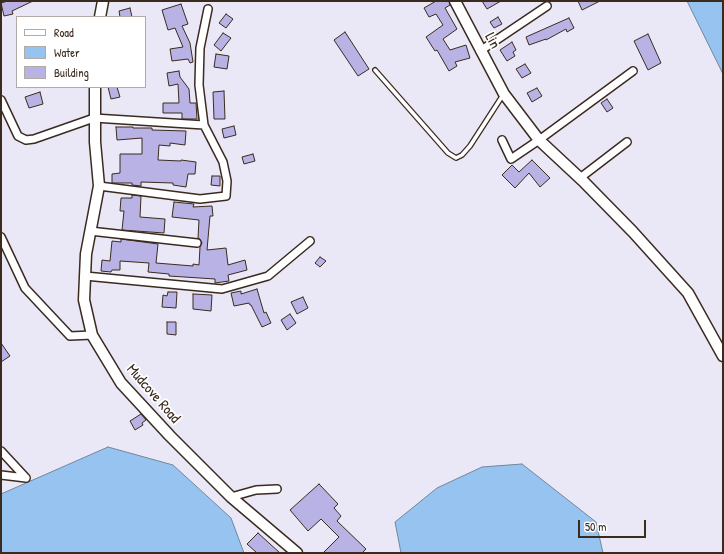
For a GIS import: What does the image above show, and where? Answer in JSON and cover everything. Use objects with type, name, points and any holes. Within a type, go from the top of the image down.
[{"type":"street","points":[[100,16],[103,1]]},
{"type":"street","name":"Lin","points":[[454,1],[504,94],[539,140],[580,178],[633,232],[688,293],[723,356]]},
{"type":"street","points":[[480,51],[547,6]]},
{"type":"street","points":[[99,186],[200,199],[226,196],[227,181],[223,162],[204,124],[199,85],[200,48],[208,9]]},
{"type":"street","points":[[502,140],[511,159],[633,71]]},
{"type":"street","name":"Mudcove Road","points":[[95,88],[94,118],[99,186],[86,254],[84,300],[92,335],[121,383],[170,436],[231,497],[297,553]]},
{"type":"street","points":[[1,100],[18,136],[26,140],[34,139],[94,118],[204,124]]},
{"type":"street","points":[[580,178],[627,142]]},
{"type":"street","points":[[90,231],[197,243]]},
{"type":"street","points":[[1,237],[25,288],[70,336],[92,335]]},
{"type":"street","points":[[85,276],[222,289],[268,276],[310,241]]},
{"type":"street","points":[[1,451],[26,478],[1,475]]},
{"type":"street","points":[[231,497],[256,490],[277,489]]},
{"type":"lane","points":[[375,70],[448,153],[456,158],[462,156],[470,146],[504,94]]},
{"type":"water","points":[[687,1],[723,1],[723,74]]},
{"type":"water","points":[[108,447],[173,465],[231,518],[244,553],[1,553],[1,494]]},
{"type":"water","points":[[522,464],[596,522],[603,553],[401,553],[395,522],[437,488],[482,467]]},
{"type":"building","points":[[8,1],[33,1],[12,11],[13,14],[4,16],[1,3]]},
{"type":"building","points":[[436,1],[449,1],[450,5],[445,8],[457,29],[443,39],[450,50],[466,45],[470,58],[455,62],[457,66],[449,71],[437,50],[435,51],[426,37],[443,25],[436,14],[429,17],[424,8]]},
{"type":"building","points":[[482,1],[501,1],[487,9]]},
{"type":"building","points":[[578,1],[600,1],[582,10]]},
{"type":"building","points":[[181,4],[188,24],[182,26],[190,43],[193,62],[190,63],[188,59],[172,61],[170,49],[183,47],[175,28],[168,30],[162,10]]},
{"type":"building","points":[[130,8],[132,16],[120,16],[119,11]]},
{"type":"building","points":[[226,14],[233,19],[226,28],[219,23]]},
{"type":"building","points":[[498,17],[502,24],[494,28],[490,22]]},
{"type":"building","points":[[569,18],[574,28],[567,32],[566,29],[546,40],[529,45],[526,37]]},
{"type":"building","points":[[345,32],[369,69],[358,76],[334,40]]},
{"type":"building","points":[[223,33],[231,38],[221,51],[214,45]]},
{"type":"building","points":[[648,34],[661,63],[648,70],[634,41]]},
{"type":"building","points":[[512,42],[516,50],[513,52],[515,56],[507,61],[500,50]]},
{"type":"building","points":[[216,54],[229,56],[227,69],[214,67]]},
{"type":"building","points":[[525,64],[531,73],[522,78],[516,69]]},
{"type":"building","points":[[179,71],[180,77],[189,89],[190,103],[196,103],[197,119],[182,119],[182,113],[163,113],[163,103],[179,103],[178,84],[169,86],[167,73]]},
{"type":"building","points":[[108,88],[117,88],[120,97],[111,99]]},
{"type":"building","points":[[537,88],[542,96],[532,102],[527,93]]},
{"type":"building","points":[[224,91],[225,119],[214,119],[213,92]]},
{"type":"building","points":[[40,92],[43,104],[29,108],[25,97]]},
{"type":"building","points":[[607,99],[613,108],[607,112],[601,103]]},
{"type":"building","points":[[234,126],[236,135],[224,138],[222,129]]},
{"type":"building","points":[[116,127],[186,131],[185,145],[170,143],[170,146],[159,145],[158,160],[181,160],[196,162],[195,174],[188,174],[186,187],[173,185],[173,183],[141,182],[141,186],[132,185],[132,183],[112,183],[112,174],[120,173],[120,154],[142,154],[142,138],[117,140]]},
{"type":"building","points":[[253,154],[255,161],[244,164],[242,157]]},
{"type":"building","points":[[532,160],[550,178],[540,187],[529,173],[515,188],[502,175],[512,165],[519,172]]},
{"type":"building","points":[[212,176],[220,176],[220,186],[211,185]]},
{"type":"building","points":[[132,195],[141,196],[140,217],[165,219],[164,233],[122,230],[124,211],[120,211],[121,198],[132,198]]},
{"type":"building","points":[[174,202],[194,204],[193,207],[212,206],[213,216],[210,216],[207,250],[226,248],[228,265],[245,260],[247,270],[228,275],[229,281],[215,283],[215,279],[169,276],[169,274],[148,272],[149,263],[120,261],[120,270],[112,270],[111,272],[101,271],[102,260],[110,261],[112,241],[121,242],[121,239],[158,244],[156,263],[193,266],[193,264],[199,265],[200,247],[202,243],[198,238],[199,220],[172,217]]},
{"type":"building","points":[[320,257],[326,261],[320,267],[315,263]]},
{"type":"building","points":[[257,289],[264,313],[266,312],[271,323],[262,327],[251,305],[249,303],[234,306],[231,293],[241,291],[241,294]]},
{"type":"building","points":[[168,292],[177,292],[176,308],[162,307],[163,295],[167,296]]},
{"type":"building","points":[[193,294],[212,295],[211,311],[193,309]]},
{"type":"building","points":[[303,297],[308,308],[297,314],[291,302]]},
{"type":"building","points":[[290,314],[296,323],[287,330],[281,320]]},
{"type":"building","points":[[167,322],[176,322],[176,335],[167,334]]},
{"type":"building","points":[[1,343],[10,356],[1,362]]},
{"type":"building","points":[[141,414],[146,420],[142,423],[143,425],[135,430],[130,421]]},
{"type":"building","points":[[319,484],[338,504],[334,508],[341,516],[337,521],[366,549],[362,553],[323,553],[339,537],[321,519],[308,531],[290,510]]},
{"type":"building","points":[[258,533],[280,553],[257,553],[247,544]]}]
